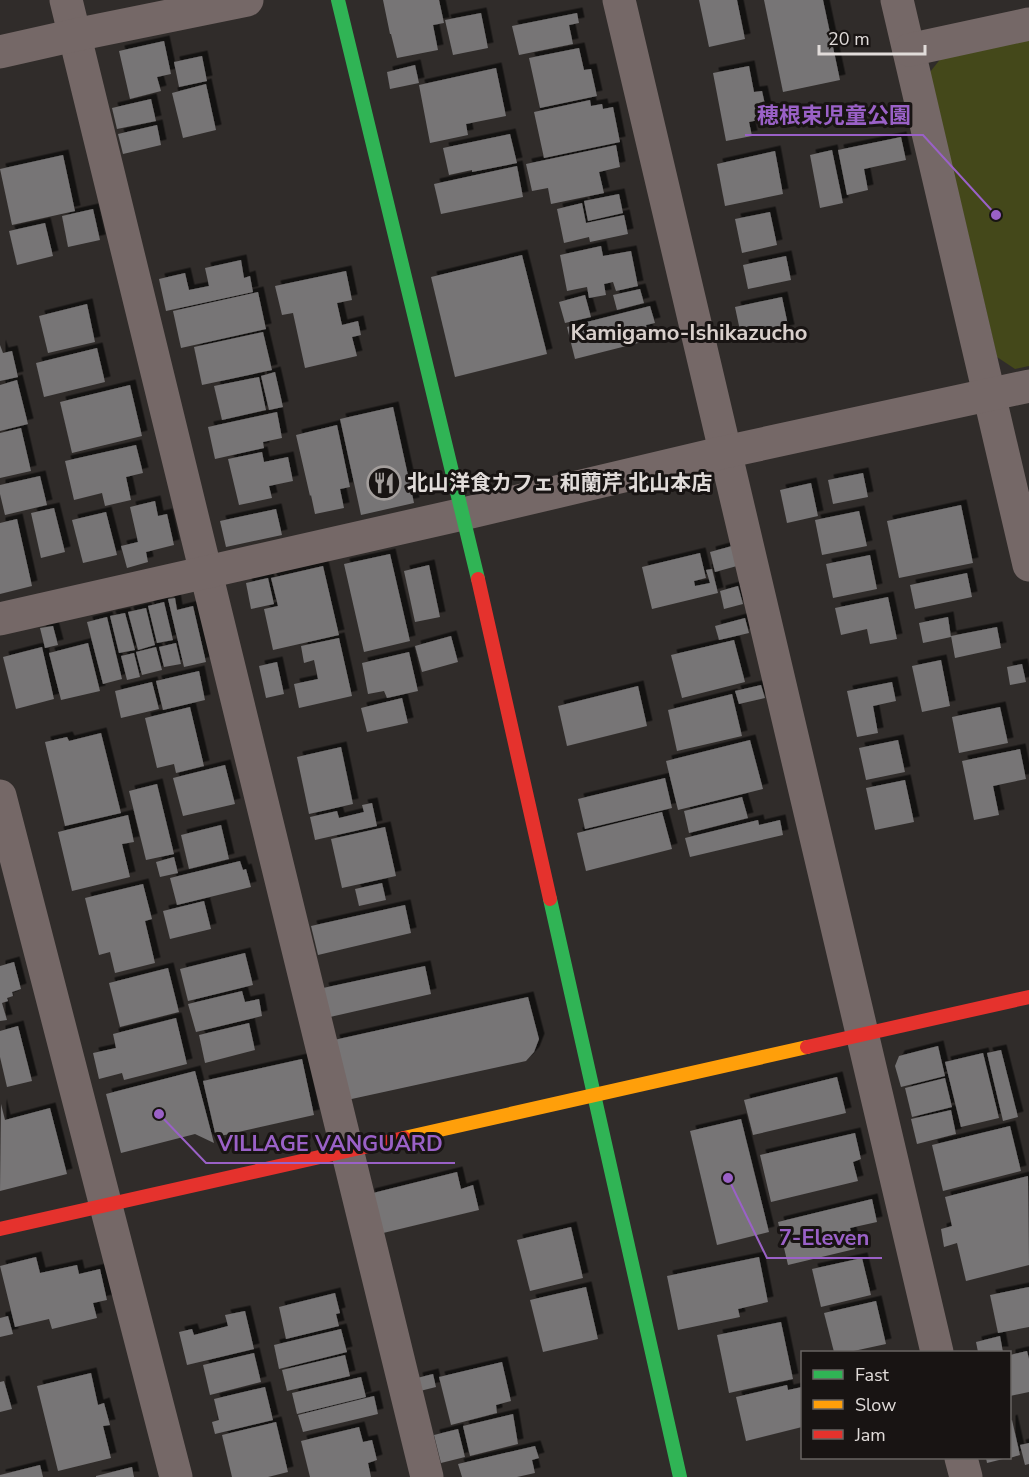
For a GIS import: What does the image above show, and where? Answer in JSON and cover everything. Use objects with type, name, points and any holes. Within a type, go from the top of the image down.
[{"type":"street","points":[[66,0],[427,1477]]},
{"type":"street","points":[[0,52],[247,0]]},
{"type":"street","points":[[338,0],[463,514],[680,1477]]},
{"type":"street","points":[[619,0],[937,1351]]},
{"type":"street","points":[[897,0],[1029,565]]},
{"type":"street","points":[[909,50],[1029,24]]},
{"type":"street","points":[[0,619],[725,452],[1029,386]]},
{"type":"street","points":[[0,796],[176,1477]]},
{"type":"street","points":[[0,1229],[1029,997]]},
{"type":"street","points":[[961,1459],[966,1477]]},
{"type":"green space","points":[[1029,39],[1029,366],[1015,369],[997,357],[930,72],[942,57]]},
{"type":"building","points":[[383,0],[439,0],[444,23],[433,25],[438,50],[397,58]]},
{"type":"building","points":[[699,0],[737,0],[745,39],[709,47]]},
{"type":"building","points":[[764,0],[823,0],[840,80],[783,92]]},
{"type":"building","points":[[481,13],[488,48],[453,55],[445,20]]},
{"type":"building","points":[[577,13],[579,23],[569,25],[573,44],[519,55],[512,26]]},
{"type":"building","points":[[164,41],[171,74],[157,77],[161,91],[130,99],[119,51]]},
{"type":"building","points":[[579,48],[584,70],[591,69],[597,96],[540,108],[529,58]]},
{"type":"building","points":[[202,56],[207,81],[179,87],[174,62]]},
{"type":"building","points":[[415,65],[419,83],[390,89],[387,72]]},
{"type":"building","points":[[749,66],[754,92],[762,91],[768,118],[749,122],[752,136],[726,141],[713,73]]},
{"type":"building","points":[[496,68],[506,116],[466,124],[468,135],[430,143],[419,85]]},
{"type":"building","points":[[206,84],[216,130],[183,138],[172,93]]},
{"type":"building","points":[[151,99],[156,121],[117,129],[112,108]]},
{"type":"building","points":[[590,100],[591,106],[602,104],[603,109],[613,107],[620,142],[544,158],[534,112]]},
{"type":"building","points":[[157,125],[161,145],[123,154],[118,134]]},
{"type":"building","points":[[510,134],[517,163],[449,175],[443,148]]},
{"type":"building","points":[[901,137],[906,160],[864,169],[868,190],[847,195],[838,150]]},
{"type":"building","points":[[616,145],[620,167],[599,172],[604,193],[551,204],[548,188],[532,191],[526,164]]},
{"type":"building","points":[[832,150],[843,203],[820,208],[810,155]]},
{"type":"building","points":[[775,151],[783,194],[725,206],[717,164]]},
{"type":"building","points":[[63,155],[75,211],[12,225],[0,169]]},
{"type":"building","points":[[517,166],[523,197],[441,214],[434,184]]},
{"type":"building","points":[[619,194],[623,213],[588,221],[584,201]]},
{"type":"building","points":[[582,203],[586,223],[624,215],[628,234],[590,242],[589,237],[564,243],[557,209]]},
{"type":"building","points":[[93,209],[100,240],[68,247],[62,216]]},
{"type":"building","points":[[770,212],[777,245],[742,253],[735,219]]},
{"type":"building","points":[[45,223],[53,256],[17,265],[9,231]]},
{"type":"building","points":[[601,246],[603,256],[631,251],[638,286],[616,291],[613,282],[604,284],[606,295],[589,298],[587,287],[567,291],[560,255]]},
{"type":"building","points":[[522,255],[547,354],[455,377],[431,277]]},
{"type":"building","points":[[786,256],[791,280],[748,289],[743,265]]},
{"type":"building","points":[[241,260],[244,278],[250,276],[253,292],[166,311],[159,279],[185,273],[189,290],[209,286],[205,268]]},
{"type":"building","points":[[346,271],[352,300],[337,303],[342,325],[358,321],[361,335],[352,337],[357,356],[305,368],[293,313],[282,315],[275,286]]},
{"type":"building","points":[[640,289],[644,303],[617,310],[613,295]]},
{"type":"building","points":[[258,292],[266,329],[181,348],[173,311]]},
{"type":"building","points":[[585,295],[591,317],[565,323],[559,302]]},
{"type":"building","points":[[782,297],[789,330],[742,340],[735,307]]},
{"type":"building","points":[[87,304],[95,342],[48,353],[39,316]]},
{"type":"building","points":[[650,306],[655,323],[646,325],[650,340],[575,359],[567,327]]},
{"type":"building","points":[[263,332],[272,370],[202,385],[194,347]]},
{"type":"building","points":[[0,345],[3,353],[12,351],[18,377],[0,381]]},
{"type":"building","points":[[97,348],[105,382],[44,397],[36,363]]},
{"type":"building","points":[[275,372],[283,407],[269,410],[261,376]]},
{"type":"building","points":[[259,377],[266,410],[222,420],[214,386]]},
{"type":"building","points":[[17,380],[28,424],[0,431],[0,385]]},
{"type":"building","points":[[130,385],[142,436],[72,453],[60,402]]},
{"type":"building","points":[[393,407],[414,503],[361,515],[340,419]]},
{"type":"building","points":[[277,412],[282,438],[263,442],[264,448],[215,459],[208,427]]},
{"type":"building","points":[[337,425],[350,487],[340,489],[344,508],[315,514],[296,435]]},
{"type":"building","points":[[21,428],[31,471],[0,478],[0,433]]},
{"type":"building","points":[[136,445],[143,473],[126,477],[131,500],[105,506],[102,493],[74,500],[65,461]]},
{"type":"building","points":[[262,452],[264,462],[288,457],[293,481],[269,486],[272,498],[239,505],[228,459]]},
{"type":"building","points":[[863,473],[868,497],[833,504],[828,480]]},
{"type":"building","points":[[40,476],[47,505],[5,515],[0,485]]},
{"type":"building","points":[[811,483],[818,516],[787,523],[780,490]]},
{"type":"building","points":[[155,501],[158,516],[167,514],[174,545],[146,552],[148,562],[127,568],[121,546],[138,542],[130,507]]},
{"type":"building","points":[[961,505],[973,563],[899,578],[887,521]]},
{"type":"building","points":[[54,508],[65,552],[41,558],[31,513]]},
{"type":"building","points":[[276,509],[282,535],[226,547],[220,521]]},
{"type":"building","points":[[859,511],[867,546],[822,555],[815,520]]},
{"type":"building","points":[[106,512],[117,555],[83,563],[72,520]]},
{"type":"building","points":[[17,519],[32,586],[0,594],[0,523]]},
{"type":"building","points":[[732,546],[737,566],[715,572],[710,552]]},
{"type":"building","points":[[700,553],[706,578],[694,581],[695,586],[710,583],[706,570],[712,569],[718,593],[652,609],[642,567]]},
{"type":"building","points":[[390,554],[410,641],[364,652],[344,564]]},
{"type":"building","points":[[870,555],[877,589],[833,598],[826,564]]},
{"type":"building","points":[[429,565],[440,617],[415,622],[404,571]]},
{"type":"building","points":[[323,566],[339,635],[273,650],[264,609],[278,606],[271,578]]},
{"type":"building","points":[[967,573],[972,597],[915,609],[910,585]]},
{"type":"building","points":[[268,578],[274,604],[251,609],[246,583]]},
{"type":"building","points":[[738,586],[743,604],[724,609],[720,591]]},
{"type":"building","points":[[888,597],[897,639],[870,644],[867,629],[841,635],[835,608]]},
{"type":"building","points":[[175,598],[177,610],[193,606],[206,662],[184,667],[168,599]]},
{"type":"building","points":[[164,602],[173,640],[157,643],[148,606]]},
{"type":"building","points":[[146,608],[155,645],[138,650],[128,612]]},
{"type":"building","points":[[125,613],[135,650],[119,653],[110,616]]},
{"type":"building","points":[[107,617],[122,679],[103,684],[87,622]]},
{"type":"building","points":[[948,617],[951,637],[923,643],[919,623]]},
{"type":"building","points":[[745,618],[749,633],[719,640],[715,626]]},
{"type":"building","points":[[53,626],[58,645],[45,648],[40,628]]},
{"type":"building","points":[[997,627],[1001,648],[955,658],[951,636]]},
{"type":"building","points":[[451,636],[458,662],[422,672],[415,646]]},
{"type":"building","points":[[339,638],[352,696],[299,708],[294,684],[318,679],[314,660],[304,663],[301,646]]},
{"type":"building","points":[[734,640],[745,682],[682,698],[671,655]]},
{"type":"building","points":[[88,643],[100,691],[61,700],[49,653]]},
{"type":"building","points":[[176,643],[181,664],[164,667],[159,647]]},
{"type":"building","points":[[42,647],[54,699],[16,709],[3,657]]},
{"type":"building","points":[[156,647],[162,670],[142,675],[136,652]]},
{"type":"building","points":[[409,652],[418,691],[387,698],[384,691],[368,694],[362,663]]},
{"type":"building","points":[[134,653],[140,677],[127,680],[121,656]]},
{"type":"building","points":[[941,660],[950,706],[922,712],[912,666]]},
{"type":"building","points":[[277,662],[284,694],[266,698],[259,666]]},
{"type":"building","points":[[1022,664],[1026,682],[1010,685],[1007,667]]},
{"type":"building","points":[[199,671],[205,700],[163,710],[156,681]]},
{"type":"building","points":[[152,682],[159,709],[121,718],[115,691]]},
{"type":"building","points":[[892,682],[896,701],[873,706],[878,733],[857,737],[847,691]]},
{"type":"building","points":[[761,685],[765,698],[739,704],[735,691]]},
{"type":"building","points":[[638,686],[647,726],[567,746],[558,706]]},
{"type":"building","points":[[732,694],[742,736],[677,751],[668,710]]},
{"type":"building","points":[[402,698],[408,723],[367,732],[361,708]]},
{"type":"building","points":[[190,707],[204,766],[176,773],[174,764],[157,768],[145,718]]},
{"type":"building","points":[[1000,707],[1008,743],[959,753],[952,717]]},
{"type":"building","points":[[101,733],[121,813],[65,826],[45,742],[67,737],[69,741]]},
{"type":"building","points":[[750,740],[763,789],[678,810],[666,761]]},
{"type":"building","points":[[898,740],[905,772],[866,780],[859,748]]},
{"type":"building","points":[[341,747],[353,804],[309,814],[297,757]]},
{"type":"building","points":[[1020,749],[1026,779],[993,786],[999,815],[974,820],[962,761]]},
{"type":"building","points":[[225,765],[235,804],[183,816],[173,778]]},
{"type":"building","points":[[665,778],[672,808],[585,829],[578,799]]},
{"type":"building","points":[[905,780],[914,822],[875,830],[866,788]]},
{"type":"building","points":[[157,784],[174,854],[146,860],[129,791]]},
{"type":"building","points":[[742,797],[748,818],[689,833],[684,811]]},
{"type":"building","points":[[372,803],[377,826],[315,840],[310,817],[337,811],[339,818],[364,812],[362,805]]},
{"type":"building","points":[[662,812],[672,849],[586,871],[577,833]]},
{"type":"building","points":[[128,815],[134,842],[122,844],[130,877],[72,891],[58,832]]},
{"type":"building","points":[[758,820],[759,825],[780,820],[783,835],[690,857],[685,838]]},
{"type":"building","points":[[221,825],[229,859],[189,869],[181,835]]},
{"type":"building","points":[[385,827],[396,876],[342,888],[331,839]]},
{"type":"building","points":[[174,857],[178,873],[160,877],[156,862]]},
{"type":"building","points":[[240,861],[243,870],[246,869],[251,887],[177,905],[170,878]]},
{"type":"building","points":[[382,883],[386,900],[359,906],[355,889]]},
{"type":"building","points":[[143,884],[152,919],[145,921],[155,963],[115,973],[110,952],[99,955],[85,898]]},
{"type":"building","points":[[204,901],[211,929],[170,939],[163,911]]},
{"type":"building","points":[[405,905],[411,933],[318,955],[311,926]]},
{"type":"building","points":[[245,953],[253,985],[188,1001],[180,969]]},
{"type":"building","points":[[14,962],[21,989],[12,992],[13,996],[2,1003],[7,1020],[0,1021],[0,966]]},
{"type":"building","points":[[425,966],[431,994],[330,1017],[323,988]]},
{"type":"building","points":[[168,968],[179,1012],[120,1027],[109,983]]},
{"type":"building","points":[[242,991],[245,1002],[259,999],[262,1016],[196,1032],[188,1004]]},
{"type":"building","points":[[528,997],[539,1039],[534,1052],[526,1061],[347,1100],[334,1040]]},
{"type":"building","points":[[176,1018],[187,1064],[124,1080],[122,1073],[99,1079],[93,1053],[116,1048],[113,1034]]},
{"type":"building","points":[[249,1023],[255,1050],[205,1063],[199,1035]]},
{"type":"building","points":[[18,1026],[32,1081],[7,1087],[0,1057],[0,1031]]},
{"type":"building","points":[[938,1046],[945,1076],[901,1087],[895,1066],[899,1056]]},
{"type":"building","points":[[1001,1050],[1018,1117],[1003,1121],[987,1053]]},
{"type":"building","points":[[983,1053],[999,1118],[961,1127],[945,1062]]},
{"type":"building","points":[[302,1059],[314,1115],[216,1137],[203,1081]]},
{"type":"building","points":[[195,1071],[214,1143],[195,1134],[121,1153],[106,1094]]},
{"type":"building","points":[[837,1077],[846,1113],[753,1135],[744,1100]]},
{"type":"building","points":[[945,1078],[952,1107],[912,1117],[905,1088]]},
{"type":"building","points":[[1,1104],[5,1120],[50,1108],[67,1174],[0,1191]]},
{"type":"building","points":[[951,1110],[956,1134],[917,1144],[911,1119]]},
{"type":"building","points":[[741,1119],[769,1232],[717,1245],[690,1131]]},
{"type":"building","points":[[1010,1126],[1021,1171],[943,1191],[932,1145]]},
{"type":"building","points":[[855,1133],[861,1159],[853,1162],[858,1181],[771,1202],[760,1155]]},
{"type":"building","points":[[457,1172],[461,1189],[473,1185],[479,1210],[379,1234],[369,1194]]},
{"type":"building","points":[[1028,1176],[1029,1265],[966,1281],[957,1243],[944,1247],[941,1229],[952,1226],[945,1197]]},
{"type":"building","points":[[872,1199],[877,1222],[850,1228],[855,1249],[788,1265],[778,1222]]},
{"type":"building","points":[[571,1227],[583,1278],[530,1291],[517,1240]]},
{"type":"building","points":[[36,1257],[40,1273],[77,1265],[79,1274],[100,1269],[107,1300],[93,1303],[97,1318],[52,1329],[49,1319],[15,1327],[0,1266]]},
{"type":"building","points":[[759,1257],[768,1302],[738,1309],[740,1317],[678,1330],[667,1276]]},
{"type":"building","points":[[862,1258],[871,1295],[821,1307],[812,1269]]},
{"type":"building","points":[[586,1287],[598,1339],[543,1352],[530,1300]]},
{"type":"building","points":[[1029,1287],[1029,1327],[998,1333],[990,1295]]},
{"type":"building","points":[[335,1293],[340,1313],[336,1314],[339,1326],[286,1339],[279,1307]]},
{"type":"building","points":[[876,1301],[886,1344],[854,1351],[834,1351],[824,1313]]},
{"type":"building","points":[[245,1311],[254,1349],[187,1365],[179,1332],[192,1329],[194,1335],[228,1326],[225,1315]]},
{"type":"building","points":[[8,1316],[13,1334],[0,1337],[0,1318]]},
{"type":"building","points":[[781,1322],[793,1379],[729,1393],[717,1335]]},
{"type":"building","points":[[341,1329],[347,1352],[279,1369],[274,1345]]},
{"type":"building","points":[[1000,1336],[1003,1351],[978,1351],[976,1342]]},
{"type":"building","points":[[1027,1351],[1029,1392],[1011,1396],[1011,1355]]},
{"type":"building","points":[[254,1353],[261,1382],[210,1395],[203,1365]]},
{"type":"building","points":[[345,1355],[350,1376],[287,1391],[282,1370]]},
{"type":"building","points":[[502,1362],[511,1401],[496,1405],[497,1413],[451,1425],[439,1377]]},
{"type":"building","points":[[91,1373],[98,1405],[104,1403],[110,1425],[103,1426],[111,1458],[58,1471],[37,1386]]},
{"type":"building","points":[[433,1374],[436,1387],[420,1391],[417,1378]]},
{"type":"building","points":[[361,1377],[366,1397],[297,1414],[292,1393]]},
{"type":"building","points":[[4,1381],[12,1409],[0,1412],[0,1382]]},
{"type":"building","points":[[787,1385],[788,1390],[801,1387],[801,1427],[746,1441],[736,1397]]},
{"type":"building","points":[[265,1387],[273,1420],[215,1434],[212,1422],[219,1420],[214,1399]]},
{"type":"building","points":[[374,1396],[378,1414],[303,1432],[298,1415]]},
{"type":"building","points":[[513,1414],[518,1444],[470,1456],[463,1426]]},
{"type":"building","points":[[1011,1420],[1020,1455],[1011,1458]]},
{"type":"building","points":[[276,1422],[288,1472],[268,1477],[232,1477],[222,1435]]},
{"type":"building","points":[[359,1427],[363,1442],[372,1440],[377,1460],[368,1463],[371,1477],[310,1477],[301,1441]]},
{"type":"building","points":[[458,1429],[465,1457],[441,1463],[434,1435]]},
{"type":"building","points":[[1029,1443],[1029,1464],[1025,1465],[1020,1445]]},
{"type":"building","points":[[535,1446],[539,1458],[532,1460],[535,1473],[517,1477],[462,1477],[458,1464]]},
{"type":"building","points":[[986,1459],[1003,1459],[987,1463]]},
{"type":"building","points":[[40,1465],[43,1477],[0,1477],[0,1475]]},
{"type":"building","points":[[132,1467],[134,1477],[96,1477],[96,1476]]},
{"type":"traffic: fast","points":[[338,0],[478,579]]},
{"type":"traffic: fast","points":[[550,899],[680,1477]]},
{"type":"traffic: slow","points":[[404,1138],[807,1047]]},
{"type":"traffic: jam","points":[[478,579],[550,899]]},
{"type":"traffic: jam","points":[[807,1047],[1029,997]]},
{"type":"traffic: jam","points":[[0,1229],[404,1138]]},
{"type":"place","name":"穂根束児童公園","points":[[996,215]]},
{"type":"place","name":"北山洋食カフェ 和蘭芹 北山本店","points":[[384,483]]},
{"type":"place","name":"VILLAGE VANGUARD","points":[[159,1114]]},
{"type":"place","name":"7-Eleven","points":[[728,1178]]},
{"type":"district","name":"Kamigamo-Ishikazucho","points":[[689,332]]}]
